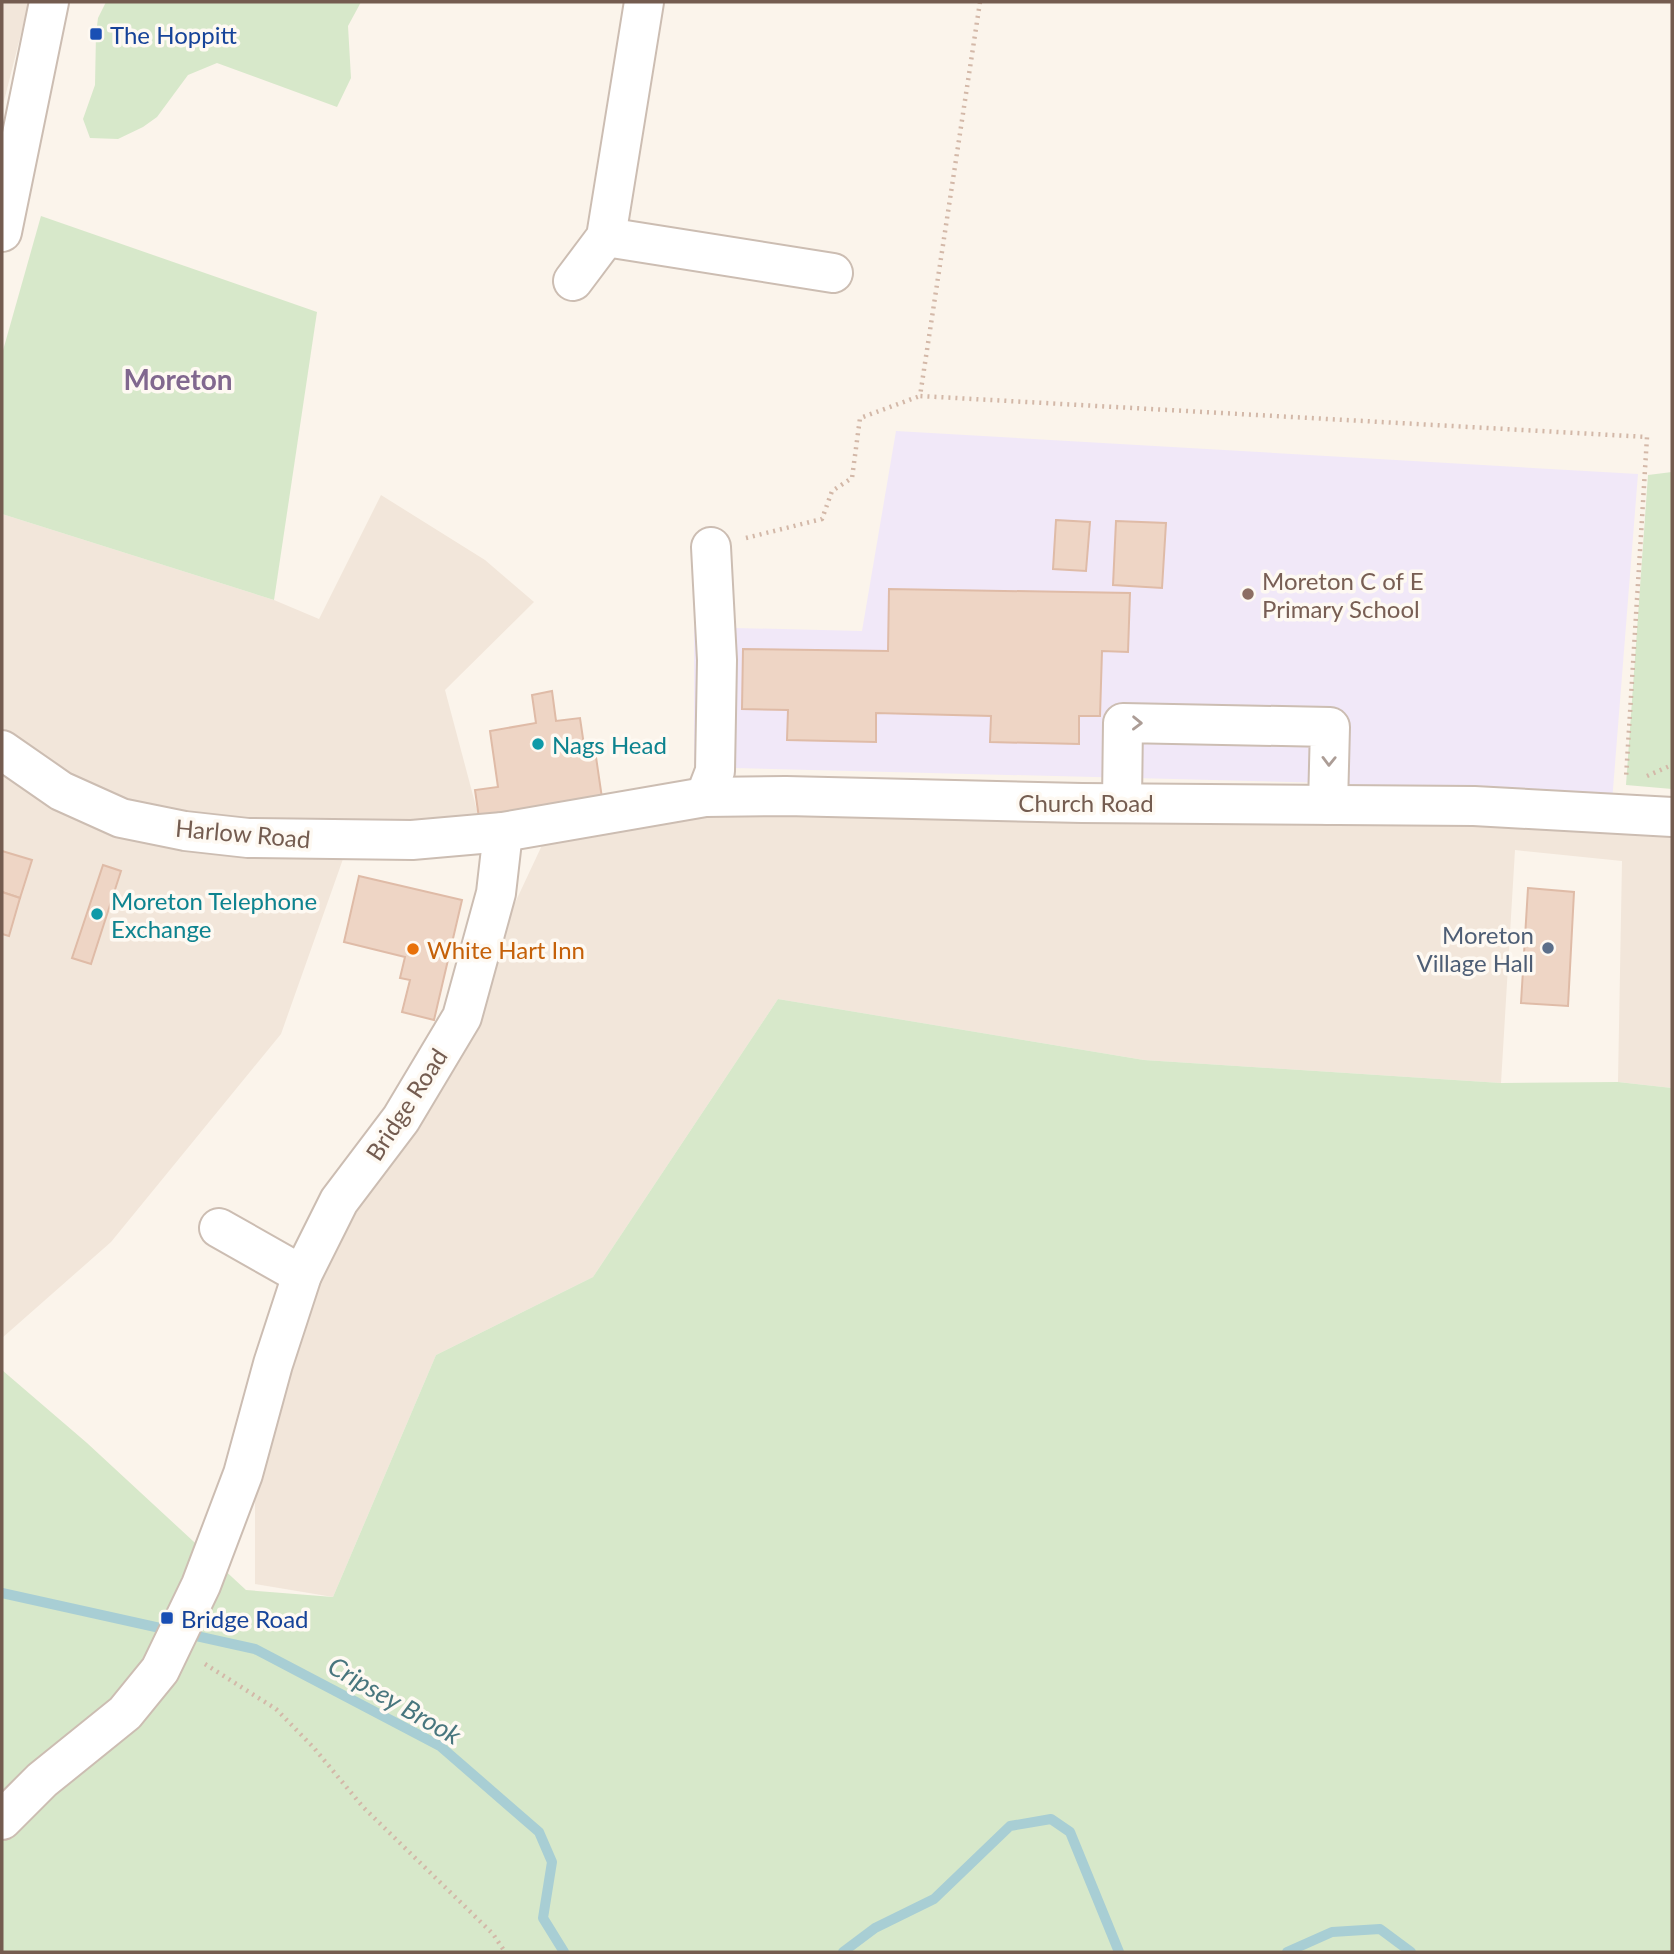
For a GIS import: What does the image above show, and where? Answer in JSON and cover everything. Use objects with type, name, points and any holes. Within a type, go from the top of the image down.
[{"type":"street","points":[[2,232],[49,2]]},
{"type":"street","points":[[573,281],[606,237],[644,2]]},
{"type":"street","points":[[606,237],[833,273]]},
{"type":"street","points":[[705,797],[715,771],[717,660],[711,547]]},
{"type":"street","points":[[1122,802],[1123,723],[1330,727],[1328,805]]},
{"type":"street","name":"Harlow Road","points":[[2,750],[61,791],[121,818],[185,831],[248,838],[412,841],[503,832]]},
{"type":"street","name":"Church Road","points":[[503,832],[705,797],[1474,806],[1672,817]]},
{"type":"street","name":"Bridge Road","points":[[2,1820],[42,1780],[125,1713],[160,1670],[201,1585],[243,1474],[273,1364],[302,1275],[339,1201],[401,1119],[462,1017],[496,893],[503,832]]},
{"type":"street","points":[[219,1228],[302,1275]]},
{"type":"path","points":[[920,396],[980,2]]},
{"type":"path","points":[[711,547],[822,519],[832,491],[852,478],[860,418],[920,396],[1647,437],[1624,814]]},
{"type":"path","points":[[202,1662],[276,1709],[314,1748],[363,1807],[493,1934],[505,1952]]},
{"type":"shaded area","points":[[2,2],[29,2],[2,109]]},
{"type":"shaded area","name":"Moreton C of E Primary School","points":[[896,431],[1638,474],[1612,802],[1332,783],[694,767],[694,627],[862,631]]},
{"type":"shaded area","points":[[381,495],[485,560],[534,602],[445,690],[479,818],[354,828],[281,1034],[111,1242],[2,1338],[2,514],[274,600],[319,619]]},
{"type":"shaded area","points":[[689,804],[1621,827],[1672,837],[1672,1088],[1618,1082],[1622,861],[1515,850],[1501,1083],[1144,1060],[778,999],[593,1277],[436,1355],[333,1597],[255,1584],[255,1468],[312,1283],[453,1035],[544,841]]},
{"type":"green space","points":[[106,2],[361,2],[348,26],[351,78],[337,107],[217,63],[188,75],[157,117],[143,127],[118,139],[90,138],[83,119],[95,85],[98,18]]},
{"type":"green space","points":[[41,216],[317,312],[274,600],[2,514],[2,354]]},
{"type":"green space","points":[[1672,472],[1672,789],[1626,785],[1648,475]]},
{"type":"green space","points":[[778,999],[1144,1060],[1501,1083],[1618,1082],[1672,1088],[1672,1952],[2,1952],[2,1370],[87,1443],[246,1590],[333,1597],[436,1355],[593,1277]]},
{"type":"building","points":[[1056,520],[1090,522],[1086,571],[1053,569]]},
{"type":"building","points":[[1116,521],[1166,523],[1162,588],[1113,585]]},
{"type":"building","points":[[889,589],[1130,593],[1128,652],[1102,651],[1100,716],[1079,716],[1079,744],[990,742],[991,716],[876,713],[876,742],[787,740],[788,710],[742,709],[743,649],[888,651]]},
{"type":"building","name":"Nags Head","points":[[552,691],[556,721],[580,718],[586,759],[596,757],[602,798],[479,818],[475,790],[498,787],[490,731],[536,723],[532,695]]},
{"type":"building","points":[[2,851],[32,860],[20,898],[2,892]]},
{"type":"building","name":"Moreton Telephone Exchange","points":[[103,865],[121,871],[91,964],[72,958]]},
{"type":"building","name":"White Hart Inn","points":[[359,876],[462,900],[434,1020],[402,1012],[410,980],[400,978],[405,957],[344,942]]},
{"type":"building","name":"Moreton Village Hall","points":[[1528,888],[1574,892],[1568,1006],[1521,1003]]},
{"type":"building","points":[[2,892],[20,898],[9,936],[2,934]]},
{"type":"waterway","name":"Cripsey Brook","points":[[2,1593],[255,1649],[440,1746],[539,1832],[552,1862],[543,1918],[564,1952]]},
{"type":"waterway","name":"Cripsey Brook","points":[[843,1952],[875,1928],[934,1899],[1010,1826],[1051,1819],[1070,1832],[1119,1952]]},
{"type":"waterway","name":"Cripsey Brook","points":[[1287,1952],[1332,1932],[1380,1929],[1411,1952]]},
{"type":"place","name":"The Hoppitt","points":[[96,34]]},
{"type":"place","name":"Moreton C of E Primary School","points":[[1248,594]]},
{"type":"place","name":"Nags Head","points":[[538,744]]},
{"type":"place","name":"Moreton Telephone Exchange","points":[[97,914]]},
{"type":"place","name":"Moreton Village Hall","points":[[1548,948]]},
{"type":"place","name":"White Hart Inn","points":[[413,949]]},
{"type":"place","name":"Bridge Road","points":[[167,1618]]},
{"type":"district","name":"Moreton","points":[[178,379]]}]
